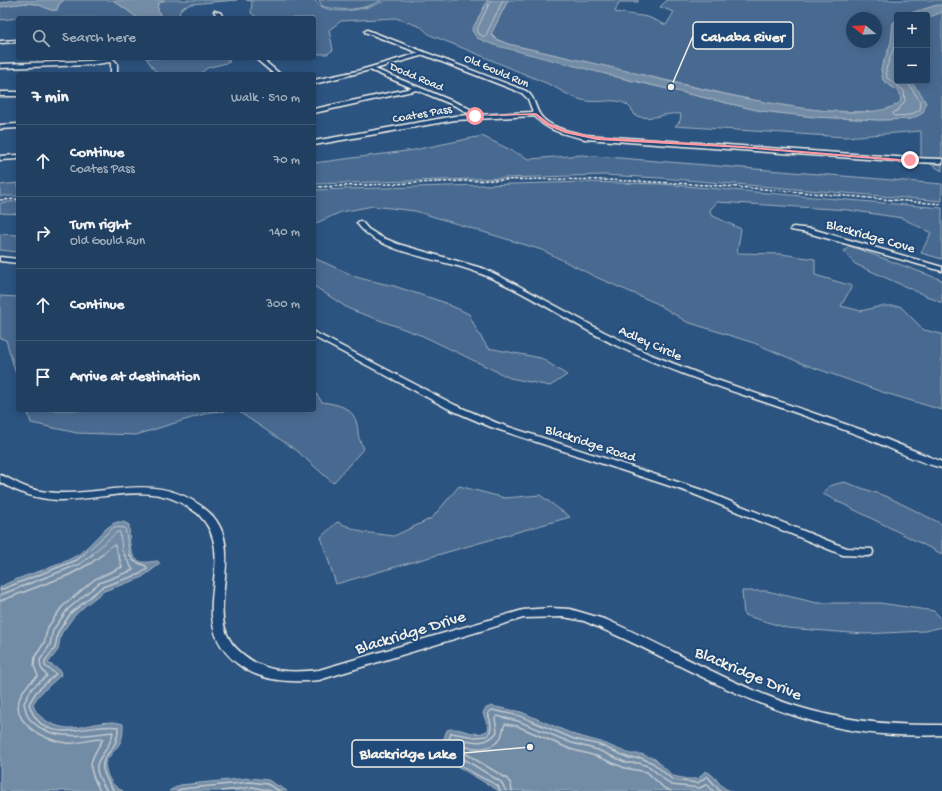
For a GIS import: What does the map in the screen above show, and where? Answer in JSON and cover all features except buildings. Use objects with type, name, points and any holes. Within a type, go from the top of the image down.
[{"type":"street","points":[[216,12],[220,16]]},
{"type":"street","name":"Old Gould Run","points":[[366,31],[524,92],[532,100],[536,114],[547,124],[566,132],[591,138],[942,161]]},
{"type":"street","points":[[0,42],[16,40]]},
{"type":"street","points":[[316,82],[371,69],[424,53]]},
{"type":"street","points":[[0,66],[89,63],[105,60]]},
{"type":"street","points":[[111,60],[115,68],[114,72]]},
{"type":"street","points":[[260,60],[275,72]]},
{"type":"street","name":"Dodd Road","points":[[371,69],[419,88],[470,111],[475,116]]},
{"type":"street","points":[[316,111],[419,88]]},
{"type":"street","points":[[1,96],[16,94]]},
{"type":"street","name":"Coates Pass","points":[[316,143],[433,121],[475,116],[536,114]]},
{"type":"street","points":[[0,127],[16,126]]},
{"type":"street","points":[[0,158],[16,157]]},
{"type":"street","name":"Adley Circle","points":[[360,223],[364,230],[392,245],[460,263],[488,274],[645,355],[692,374],[854,430],[942,465]]},
{"type":"street","name":"Blackridge Cove","points":[[793,229],[809,231],[942,269]]},
{"type":"street","points":[[0,259],[16,261]]},
{"type":"street","name":"Blackridge Road","points":[[316,335],[452,407],[494,425],[695,491],[832,547],[847,552],[868,552]]},
{"type":"street","name":"Blackridge Drive","points":[[0,478],[26,492],[37,494],[66,496],[116,490],[148,490],[165,493],[194,505],[204,513],[216,531],[219,544],[221,558],[218,609],[219,628],[223,640],[231,652],[243,662],[266,673],[284,676],[319,675],[341,670],[523,614],[537,612],[564,613],[595,621],[744,691],[795,712],[852,725],[880,729],[942,730]]},
{"type":"shaded area","points":[[64,0],[113,0],[135,16],[16,16],[16,18],[0,20],[0,7],[30,3],[47,9],[57,10],[59,4]]},
{"type":"shaded area","points":[[165,0],[237,0],[191,4],[182,8],[179,13],[182,16],[160,16],[157,6]]},
{"type":"shaded area","points":[[246,0],[315,0],[321,6],[338,11],[359,9],[386,0],[488,0],[472,30],[477,38],[621,78],[761,111],[815,117],[880,120],[911,119],[921,94],[913,84],[930,84],[930,17],[942,12],[942,171],[921,158],[921,131],[845,137],[675,126],[680,121],[681,114],[669,114],[649,118],[635,116],[631,108],[619,102],[598,102],[577,99],[546,83],[430,35],[421,27],[396,18],[341,21],[329,30],[333,50],[327,54],[316,54],[316,16],[255,16],[251,13],[252,1]]},
{"type":"shaded area","points":[[319,0],[382,0],[360,8],[337,9],[322,6]]},
{"type":"shaded area","points":[[508,0],[638,0],[638,2],[619,2],[615,12],[648,17],[666,25],[674,12],[660,7],[667,0],[942,0],[942,5],[915,12],[894,12],[891,43],[881,69],[883,80],[900,93],[901,101],[895,107],[878,112],[825,111],[782,106],[508,44],[496,39],[491,34]]},
{"type":"shaded area","points":[[147,60],[228,60],[230,62],[207,68],[202,72],[156,72]]},
{"type":"shaded area","points":[[482,136],[529,159],[582,155],[942,184],[942,201],[661,178],[602,175],[316,184],[316,163],[414,150]]},
{"type":"shaded area","points":[[582,182],[662,184],[942,208],[942,259],[921,253],[931,233],[902,218],[848,210],[717,202],[710,210],[711,215],[741,229],[737,253],[781,254],[815,259],[815,275],[852,286],[841,306],[861,311],[881,306],[900,306],[924,330],[942,334],[942,410],[882,392],[801,363],[754,343],[687,322],[656,303],[598,278],[542,250],[415,211],[373,206],[341,212],[316,223],[316,190]]},
{"type":"shaded area","points":[[16,183],[16,196],[0,196],[0,185]]},
{"type":"shaded area","points":[[16,201],[16,214],[0,213],[0,203]]},
{"type":"shaded area","points":[[0,234],[16,235],[16,252],[0,250]]},
{"type":"shaded area","points":[[850,246],[942,280],[942,303],[855,264],[844,251]]},
{"type":"shaded area","points":[[316,259],[359,278],[394,286],[443,302],[469,314],[477,331],[488,348],[541,358],[567,375],[550,386],[510,378],[423,336],[349,309],[316,287]]},
{"type":"shaded area","points":[[0,296],[16,297],[16,374],[6,340],[0,338]]},
{"type":"shaded area","points":[[316,394],[322,402],[342,407],[354,416],[361,443],[364,448],[333,483],[296,450],[239,412],[316,412]]},
{"type":"shaded area","points":[[28,412],[211,412],[136,435],[77,433],[31,423]]},
{"type":"shaded area","points":[[844,482],[888,497],[942,524],[942,554],[823,494],[829,486]]},
{"type":"shaded area","points":[[459,486],[505,498],[540,495],[570,517],[336,584],[321,537],[337,522],[362,532],[394,536],[432,518]]},
{"type":"shaded area","points":[[742,591],[767,591],[817,603],[880,603],[934,611],[942,619],[942,627],[925,631],[864,634],[787,628],[744,615]]},
{"type":"water","points":[[12,0],[64,0],[59,4],[57,10],[47,9],[30,3],[0,7],[0,3]]},
{"type":"water","points":[[113,0],[165,0],[157,6],[160,16],[135,16]]},
{"type":"water","points":[[488,0],[508,0],[491,34],[496,39],[508,44],[691,87],[773,104],[815,110],[853,112],[883,110],[901,101],[900,93],[883,80],[881,69],[891,43],[894,22],[894,84],[913,84],[926,103],[923,113],[911,119],[880,120],[815,117],[761,111],[621,78],[494,45],[477,38],[472,30]]},
{"type":"water","points":[[937,5],[942,5],[942,12],[930,17],[930,12],[914,12]]},
{"type":"water","points":[[117,522],[124,522],[129,525],[130,546],[137,560],[142,562],[158,561],[160,564],[141,578],[104,591],[74,616],[61,634],[58,650],[48,663],[60,670],[61,675],[39,695],[33,704],[38,714],[42,718],[52,724],[64,728],[77,728],[110,722],[123,724],[123,732],[120,742],[105,763],[110,780],[115,786],[123,791],[0,791],[0,587],[74,557],[85,549],[107,528]]},
{"type":"water","points":[[491,706],[521,712],[575,735],[601,742],[630,754],[641,754],[655,759],[673,776],[687,779],[698,779],[705,771],[712,775],[723,787],[731,791],[499,791],[452,763],[446,753],[444,738],[447,730],[458,729],[479,734],[489,729],[483,713],[485,709]]},
{"type":"water","points":[[249,778],[268,780],[287,791],[169,791],[180,785]]},
{"type":"railway","points":[[316,187],[494,180],[566,179],[729,187],[942,204]]},
{"type":"railway","points":[[0,200],[16,199]]},
{"type":"place","name":"Cahaba River","points":[[671,87]]},
{"type":"place","name":"Blackridge Lake","points":[[530,747]]},
{"type":"route","points":[[475,116],[536,114],[547,124],[566,132],[597,139],[742,147],[910,160]]}]
